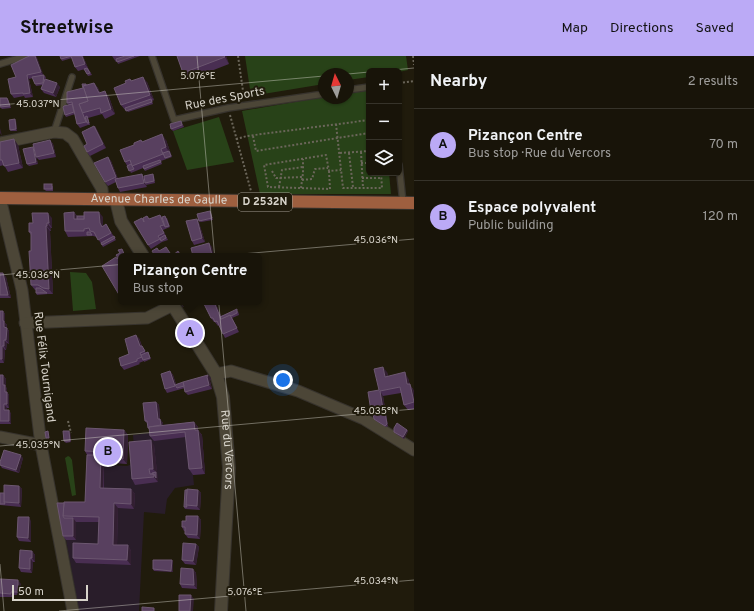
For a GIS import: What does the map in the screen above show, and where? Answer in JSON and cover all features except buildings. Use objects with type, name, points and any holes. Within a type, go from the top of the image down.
[{"type":"main road","name":"Avenue Charles de Gaulle","points":[[0,198],[409,203]]},
{"type":"street","points":[[0,143],[54,132],[65,133],[73,139],[102,189],[103,199]]},
{"type":"street","name":"Rue Félix Tournigand","points":[[0,198],[22,290],[41,445],[72,611]]},
{"type":"street","points":[[116,200],[122,221],[141,253]]},
{"type":"street","points":[[25,323],[147,318],[170,305]]},
{"type":"street","name":"Rue du Vercors","points":[[173,305],[216,374],[223,397],[229,468],[221,611]]},
{"type":"street","points":[[216,374],[232,371],[298,391],[364,419],[414,450]]},
{"type":"street","points":[[0,437],[41,445]]},
{"type":"lane","points":[[0,64],[26,56]]},
{"type":"lane","name":"Rue des Sports","points":[[152,56],[174,120],[244,105],[318,95]]},
{"type":"lane","points":[[54,132],[72,78]]},
{"type":"lane","points":[[354,89],[366,87]]},
{"type":"lane","points":[[402,176],[409,203]]},
{"type":"path","points":[[238,56],[244,105]]},
{"type":"path","points":[[413,56],[414,65]]},
{"type":"path","points":[[402,83],[414,81]]},
{"type":"path","points":[[228,108],[254,202]]},
{"type":"path","points":[[236,140],[253,136],[366,120]]},
{"type":"path","points":[[336,124],[343,188],[382,188],[382,178],[362,178]]},
{"type":"path","points":[[253,136],[256,151],[366,133]]},
{"type":"path","points":[[340,153],[366,151]]},
{"type":"path","points":[[360,152],[363,188]]},
{"type":"path","points":[[349,153],[353,188]]},
{"type":"path","points":[[326,155],[328,168],[330,189],[279,188],[268,187],[264,165],[326,155]]},
{"type":"path","points":[[301,188],[303,166],[302,159]]},
{"type":"path","points":[[361,163],[366,163]]},
{"type":"path","points":[[279,188],[282,170],[303,166]]},
{"type":"path","points":[[272,171],[276,178],[312,179],[315,169],[328,168]]},
{"type":"path","points":[[329,171],[341,170]]},
{"type":"path","points":[[68,421],[71,433]]},
{"type":"shaded area","points":[[198,427],[199,435],[202,435],[205,474],[193,475],[194,485],[175,488],[167,499],[165,514],[144,512],[139,611],[79,611],[60,507],[89,507],[90,460],[106,461],[108,465],[127,466],[135,463],[133,435]]},
{"type":"green space","points":[[245,56],[406,56],[408,70],[402,71],[402,68],[366,68],[366,77],[354,79],[354,68],[318,68],[318,85],[251,96]]},
{"type":"green space","points":[[366,89],[366,176],[389,176],[391,194],[260,194],[242,111],[318,98],[318,104],[354,104],[354,91]]},
{"type":"green space","points":[[219,117],[234,162],[187,170],[173,131]]},
{"type":"green space","points":[[70,272],[86,273],[92,282],[96,309],[73,311]]},
{"type":"green space","points":[[68,456],[72,460],[76,495],[72,496],[65,458]]},
{"type":"place","name":"Pizançon Centre","points":[[190,333]]},
{"type":"place","name":"Espace polyvalent","points":[[108,452]]}]
